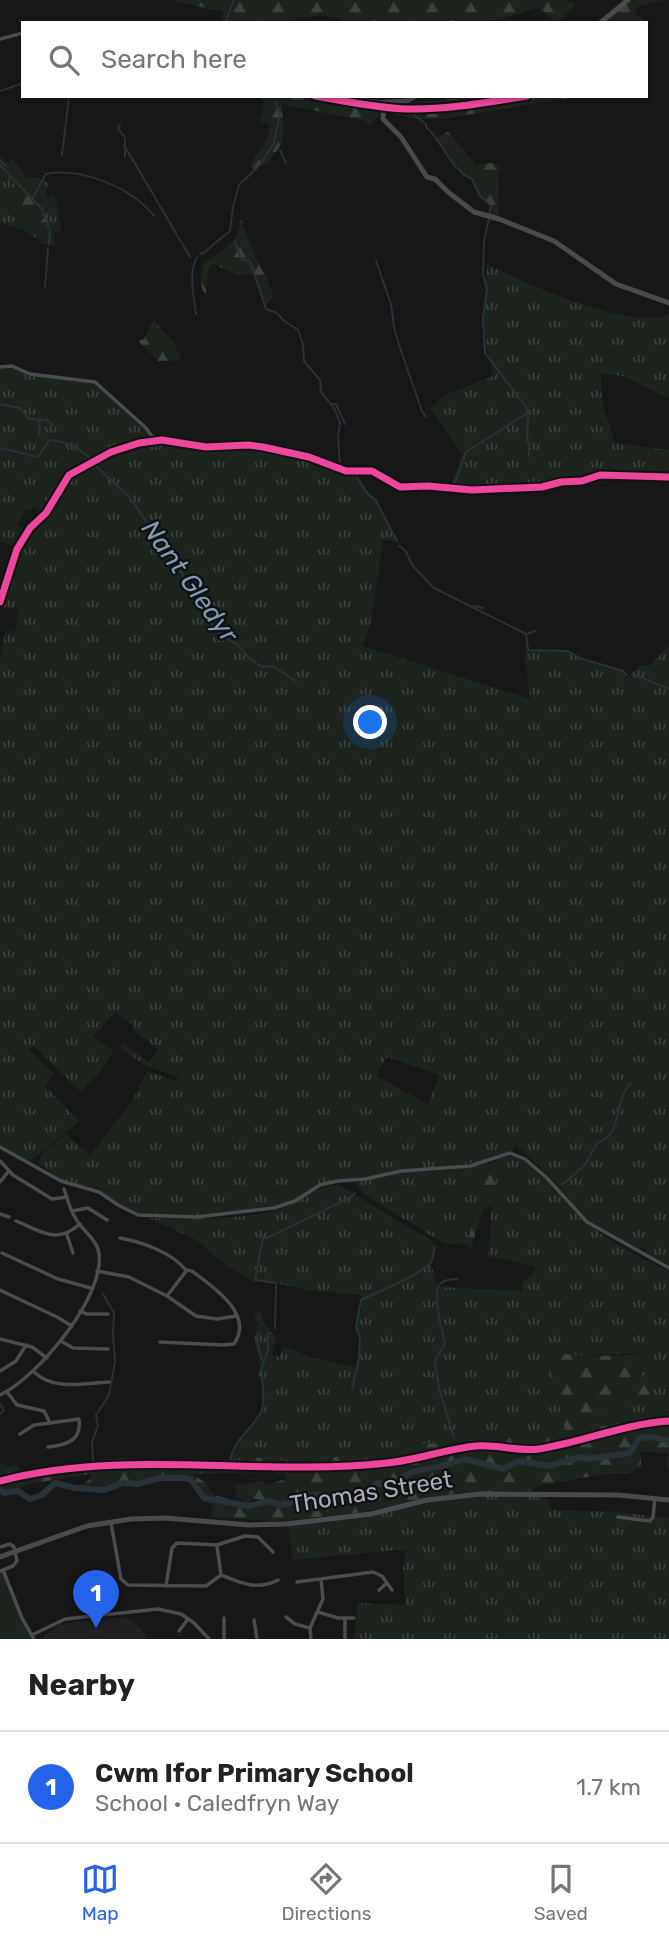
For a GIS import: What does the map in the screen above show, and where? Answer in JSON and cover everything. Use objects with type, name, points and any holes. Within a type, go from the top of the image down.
[{"type":"main road","points":[[602,21],[628,0]]},
{"type":"main road","points":[[412,98],[406,101],[384,102],[383,119],[401,137],[427,177],[435,179],[474,212],[554,241],[617,284],[669,303]]},
{"type":"main road","name":"Thomas Street","points":[[0,1557],[87,1526],[111,1521],[158,1518],[249,1525],[286,1524],[371,1514],[427,1500],[480,1494],[618,1494],[669,1500]]},
{"type":"street","points":[[0,39],[21,34]]},
{"type":"street","points":[[352,98],[384,102]]},
{"type":"street","points":[[0,367],[12,366],[30,374],[95,382],[145,427],[155,440]]},
{"type":"street","points":[[0,602],[17,549],[30,528],[46,513],[69,475],[120,448],[155,440],[194,446],[248,445],[282,450],[346,471],[372,471],[400,487],[428,486],[472,490],[542,487],[561,482],[582,481],[600,475],[669,477]]},
{"type":"street","points":[[0,1147],[61,1181],[99,1192],[138,1215],[197,1217],[274,1208],[295,1201],[315,1187],[338,1181],[365,1180],[401,1171],[470,1166],[510,1153],[525,1159],[546,1177],[587,1222],[669,1268]]},
{"type":"street","points":[[0,1161],[8,1171],[54,1200],[67,1197]]},
{"type":"street","points":[[0,1182],[8,1171]]},
{"type":"street","points":[[0,1395],[34,1372],[61,1341],[80,1311],[97,1271],[97,1247],[72,1211],[64,1189]]},
{"type":"street","points":[[72,1211],[85,1207],[107,1220]]},
{"type":"street","points":[[0,1214],[9,1217]]},
{"type":"street","points":[[16,1221],[52,1236],[67,1234],[80,1224]]},
{"type":"street","points":[[67,1234],[74,1253]]},
{"type":"street","points":[[120,1238],[134,1241],[176,1260],[228,1298],[236,1315],[239,1331],[234,1343],[160,1342]]},
{"type":"street","points":[[2,1253],[58,1279],[91,1288]]},
{"type":"street","points":[[167,1296],[187,1270]]},
{"type":"street","points":[[97,1271],[126,1276],[205,1319],[217,1320],[236,1315]]},
{"type":"street","points":[[0,1290],[72,1326]]},
{"type":"street","points":[[80,1311],[87,1314],[108,1314]]},
{"type":"street","points":[[0,1339],[26,1345],[47,1358]]},
{"type":"street","points":[[61,1341],[74,1348],[108,1349]]},
{"type":"street","points":[[0,1371],[16,1361],[26,1345]]},
{"type":"street","points":[[34,1372],[43,1380],[54,1384],[108,1382]]},
{"type":"street","points":[[8,1392],[18,1405],[44,1411],[50,1423]]},
{"type":"street","points":[[20,1434],[34,1425],[79,1419],[75,1438],[69,1443],[48,1447]]},
{"type":"street","points":[[618,1517],[650,1521],[655,1498]]},
{"type":"street","points":[[111,1521],[123,1583],[131,1586],[206,1586],[221,1575]]},
{"type":"street","points":[[166,1586],[173,1545],[217,1545],[245,1536],[258,1536],[273,1552]]},
{"type":"street","points":[[0,1548],[10,1544],[15,1546],[16,1563],[2,1571],[33,1637],[65,1619],[136,1610],[169,1610],[188,1619],[209,1639]]},
{"type":"street","points":[[217,1545],[221,1575]]},
{"type":"street","points":[[297,1582],[373,1572],[382,1576],[393,1590]]},
{"type":"street","points":[[221,1575],[248,1585],[262,1586],[278,1580]]},
{"type":"street","points":[[311,1639],[310,1628],[323,1599],[320,1579]]},
{"type":"street","points":[[379,1590],[387,1583]]},
{"type":"street","points":[[318,1612],[354,1618]]},
{"type":"street","points":[[286,1616],[295,1625],[310,1628]]},
{"type":"street","points":[[224,1618],[224,1639]]},
{"type":"street","points":[[345,1618],[345,1639]]},
{"type":"street","points":[[179,1631],[188,1619]]},
{"type":"street","points":[[253,1621],[257,1639]]},
{"type":"shaded area","points":[[126,1618],[139,1627],[147,1639],[42,1639],[59,1624]]},
{"type":"green space","points":[[170,0],[563,0],[576,4],[559,21],[555,21],[538,7],[499,20],[484,21],[342,21],[321,16],[288,21],[221,21],[223,12]]},
{"type":"green space","points":[[631,0],[663,0],[639,6],[635,10],[636,15],[643,18],[643,21],[605,21]]},
{"type":"green space","points":[[262,98],[347,98],[358,104],[380,109],[379,115],[370,126],[365,121],[282,104],[283,137],[278,149],[266,164],[253,170],[251,166],[267,138],[270,125],[260,121],[264,100]]},
{"type":"green space","points":[[462,98],[569,98],[442,119],[415,119],[387,113],[387,104]]},
{"type":"green space","points":[[447,131],[476,164],[493,163],[501,169],[498,171],[498,217],[488,215],[491,205],[480,196],[472,179],[463,176],[434,139]]},
{"type":"green space","points":[[0,157],[9,164],[11,159],[14,160],[27,178],[36,177],[39,196],[37,200],[47,210],[48,222],[41,224],[35,216],[20,210],[14,197],[20,189],[0,171]]},
{"type":"green space","points":[[0,171],[20,189],[18,195],[48,219],[37,200],[36,177],[48,183],[46,196],[55,196],[62,230],[54,231],[55,246],[42,244],[29,232],[0,223]]},
{"type":"green space","points":[[241,219],[273,296],[265,307],[254,276],[246,273],[239,276],[211,265],[206,296],[202,289],[203,264],[233,241]]},
{"type":"green space","points":[[487,264],[551,293],[605,311],[631,317],[653,318],[669,314],[669,398],[623,376],[601,373],[602,402],[615,443],[669,450],[669,479],[600,475],[582,481],[542,487],[450,489],[462,454],[430,408],[445,395],[493,376],[484,329]]},
{"type":"green space","points":[[153,320],[176,345],[176,351],[181,354],[180,360],[158,361],[138,341],[144,339]]},
{"type":"green space","points":[[14,368],[35,375],[77,380],[98,386],[151,436],[148,440],[114,449],[70,472],[43,515],[34,507],[31,510],[26,508],[17,525],[26,530],[16,547],[0,541],[0,369]]},
{"type":"green space","points":[[155,442],[200,448],[259,448],[300,456],[354,474],[368,495],[375,499],[397,541],[383,540],[371,621],[363,646],[530,699],[525,653],[528,650],[568,651],[580,658],[623,671],[627,675],[624,682],[638,666],[649,666],[669,646],[669,1266],[646,1252],[645,1246],[639,1249],[589,1221],[552,1179],[515,1144],[511,1152],[479,1162],[330,1181],[275,1207],[214,1215],[172,1217],[142,1214],[117,1203],[96,1186],[93,1188],[63,1180],[40,1165],[38,1162],[43,1153],[66,1134],[90,1156],[132,1101],[147,1071],[176,1081],[178,1077],[145,1065],[120,1048],[123,1043],[149,1062],[158,1049],[115,1012],[93,1037],[113,1053],[97,1076],[81,1092],[34,1046],[28,1050],[54,1074],[45,1086],[79,1121],[34,1159],[28,1160],[0,1145],[0,662],[5,631],[15,632],[18,609],[1,607],[21,545],[35,525],[48,514],[71,476],[96,466],[129,447]],"holes":[[[387,1057],[439,1075],[428,1104],[376,1076]]]},
{"type":"green space","points":[[505,1156],[527,1162],[584,1221],[603,1235],[669,1271],[669,1419],[613,1427],[590,1427],[592,1419],[605,1408],[652,1398],[643,1378],[637,1351],[586,1356],[550,1353],[565,1429],[456,1445],[454,1438],[434,1444],[427,1443],[404,1455],[376,1460],[361,1460],[358,1454],[298,1462],[252,1457],[230,1463],[234,1448],[257,1419],[262,1408],[262,1382],[258,1374],[260,1363],[255,1339],[259,1323],[255,1320],[255,1314],[261,1312],[263,1321],[276,1338],[272,1355],[280,1357],[282,1346],[355,1368],[359,1358],[360,1340],[356,1327],[361,1310],[361,1295],[313,1291],[249,1280],[215,1257],[200,1242],[149,1218],[212,1218],[259,1214],[283,1208],[321,1188],[339,1185],[432,1241],[431,1264],[438,1287],[522,1291],[522,1283],[536,1267],[488,1256],[495,1161]]},
{"type":"green space","points":[[495,1161],[493,1205],[483,1209],[471,1249],[468,1249],[468,1240],[490,1163]]},
{"type":"green space","points":[[490,1163],[468,1240],[469,1245],[447,1244],[435,1238],[365,1195],[356,1183],[401,1172],[451,1170]]},
{"type":"green space","points":[[637,1351],[643,1378],[652,1398],[606,1409],[598,1414],[590,1427],[669,1422],[669,1469],[668,1453],[641,1452],[641,1468],[634,1468],[633,1473],[603,1474],[534,1487],[534,1491],[458,1493],[356,1513],[278,1521],[211,1517],[213,1506],[207,1503],[191,1481],[185,1478],[160,1478],[137,1484],[123,1483],[104,1490],[72,1487],[85,1483],[91,1478],[91,1474],[34,1483],[4,1493],[0,1490],[0,1463],[11,1467],[14,1464],[19,1470],[123,1458],[164,1463],[225,1463],[252,1457],[298,1462],[358,1454],[361,1460],[371,1460],[404,1455],[427,1443],[434,1444],[454,1438],[457,1445],[565,1429],[550,1352],[581,1356],[629,1355]],"holes":[[[192,1474],[285,1474],[287,1479],[268,1484],[261,1481],[236,1484],[237,1494],[243,1501],[249,1504],[253,1499],[259,1499],[248,1506],[234,1504],[230,1499],[214,1495],[206,1483]]]},
{"type":"green space","points":[[545,1491],[552,1510],[618,1512],[669,1518],[669,1639],[354,1639],[358,1603],[405,1605],[403,1567],[406,1551],[293,1560],[287,1522],[381,1510],[469,1493]]},
{"type":"green space","points":[[3,1570],[14,1601],[34,1639],[0,1639],[0,1571]]},
{"type":"waterway","points":[[226,21],[234,0]]},
{"type":"waterway","points":[[0,91],[21,84]]},
{"type":"waterway","points":[[62,155],[69,98]]},
{"type":"waterway","points":[[200,253],[230,231],[239,185],[260,165],[274,143],[280,113],[275,102]]},
{"type":"waterway","points":[[414,111],[415,116],[426,124],[452,162],[464,175],[472,179],[480,196],[491,206],[489,214]]},
{"type":"waterway","points":[[120,125],[118,128],[125,138],[125,157]]},
{"type":"waterway","points":[[124,145],[190,257]]},
{"type":"waterway","points":[[280,150],[286,163]]},
{"type":"waterway","points":[[0,161],[6,166]]},
{"type":"waterway","points":[[0,165],[42,209],[50,231],[49,244]]},
{"type":"waterway","points":[[32,199],[46,174],[75,174],[120,189],[145,206],[154,216]]},
{"type":"waterway","points":[[489,218],[484,242],[483,274],[487,289],[483,319],[485,353],[526,407],[529,456]]},
{"type":"waterway","points":[[235,242],[241,259],[250,261],[266,309],[277,313],[298,330],[303,344],[304,361],[320,380],[321,392],[334,408],[340,423],[340,466]]},
{"type":"waterway","points":[[45,288],[48,248]]},
{"type":"waterway","points":[[196,314],[192,278],[197,257]]},
{"type":"waterway","points":[[376,261],[391,304],[399,345],[426,417]]},
{"type":"waterway","points":[[0,404],[20,408],[28,418],[40,420],[39,436]]},
{"type":"waterway","points":[[332,404],[336,404],[345,424]]},
{"type":"waterway","points":[[454,486],[466,452],[526,414]]},
{"type":"waterway","points":[[40,420],[47,420],[54,426]]},
{"type":"waterway","name":"Nant Gledyr","points":[[0,448],[38,457],[50,440],[79,449],[92,461]]},
{"type":"waterway","name":"Nant Gledyr","points":[[96,466],[130,498],[177,562],[191,593],[222,636],[237,644],[251,660],[262,667],[272,666],[296,681]]},
{"type":"waterway","points":[[354,474],[375,499],[397,541]]},
{"type":"waterway","points":[[399,546],[434,588],[526,634],[528,650],[568,651],[580,658],[623,671],[627,675]]},
{"type":"waterway","points":[[474,606],[483,608]]},
{"type":"waterway","points":[[527,634],[535,631]]},
{"type":"waterway","points":[[633,674],[669,689]]},
{"type":"waterway","points":[[562,1185],[585,1165],[597,1143],[611,1133],[625,1090],[631,1083]]},
{"type":"waterway","points":[[275,1328],[276,1283],[255,1280],[263,1238],[355,1193]]},
{"type":"waterway","points":[[352,1389],[359,1358],[360,1339],[356,1327],[361,1300],[413,1276],[431,1263],[435,1247]]},
{"type":"waterway","points":[[454,1438],[439,1388],[435,1361],[445,1343],[437,1302],[438,1287],[444,1281],[457,1279]]},
{"type":"waterway","points":[[93,1461],[92,1442],[98,1426],[96,1415],[109,1395],[115,1362],[114,1313],[103,1294]]},
{"type":"waterway","points":[[258,1333],[257,1343],[262,1359]]},
{"type":"waterway","points":[[259,1375],[268,1350],[268,1334],[271,1333]]},
{"type":"waterway","points":[[230,1464],[238,1442],[261,1412],[262,1378]]},
{"type":"waterway","points":[[0,1404],[4,1411],[0,1414]]},
{"type":"waterway","points":[[0,1490],[4,1493],[18,1491],[30,1499],[42,1495],[55,1483],[75,1488],[104,1490],[123,1483],[137,1484],[160,1478],[185,1478],[191,1480],[204,1498],[249,1506],[269,1501],[281,1505],[290,1503],[293,1498],[314,1495],[350,1499],[366,1493],[377,1483],[392,1486],[415,1471],[465,1459],[503,1469],[519,1461],[549,1466],[580,1457],[587,1459],[630,1453],[639,1438],[652,1437],[669,1441]]},
{"type":"cycle path","points":[[326,98],[407,109],[452,107],[513,98]]},
{"type":"cycle path","points":[[0,602],[17,549],[30,528],[46,513],[69,475],[111,452],[139,443],[162,440],[206,447],[263,447],[309,457],[346,471],[372,471],[400,487],[428,486],[472,490],[542,487],[561,482],[582,481],[600,475],[669,477]]},
{"type":"cycle path","points":[[0,1481],[48,1471],[96,1466],[144,1464],[290,1467],[387,1463],[476,1446],[539,1449],[669,1421]]},
{"type":"place","name":"Cwm Ifor Primary School","points":[[96,1628]]}]
